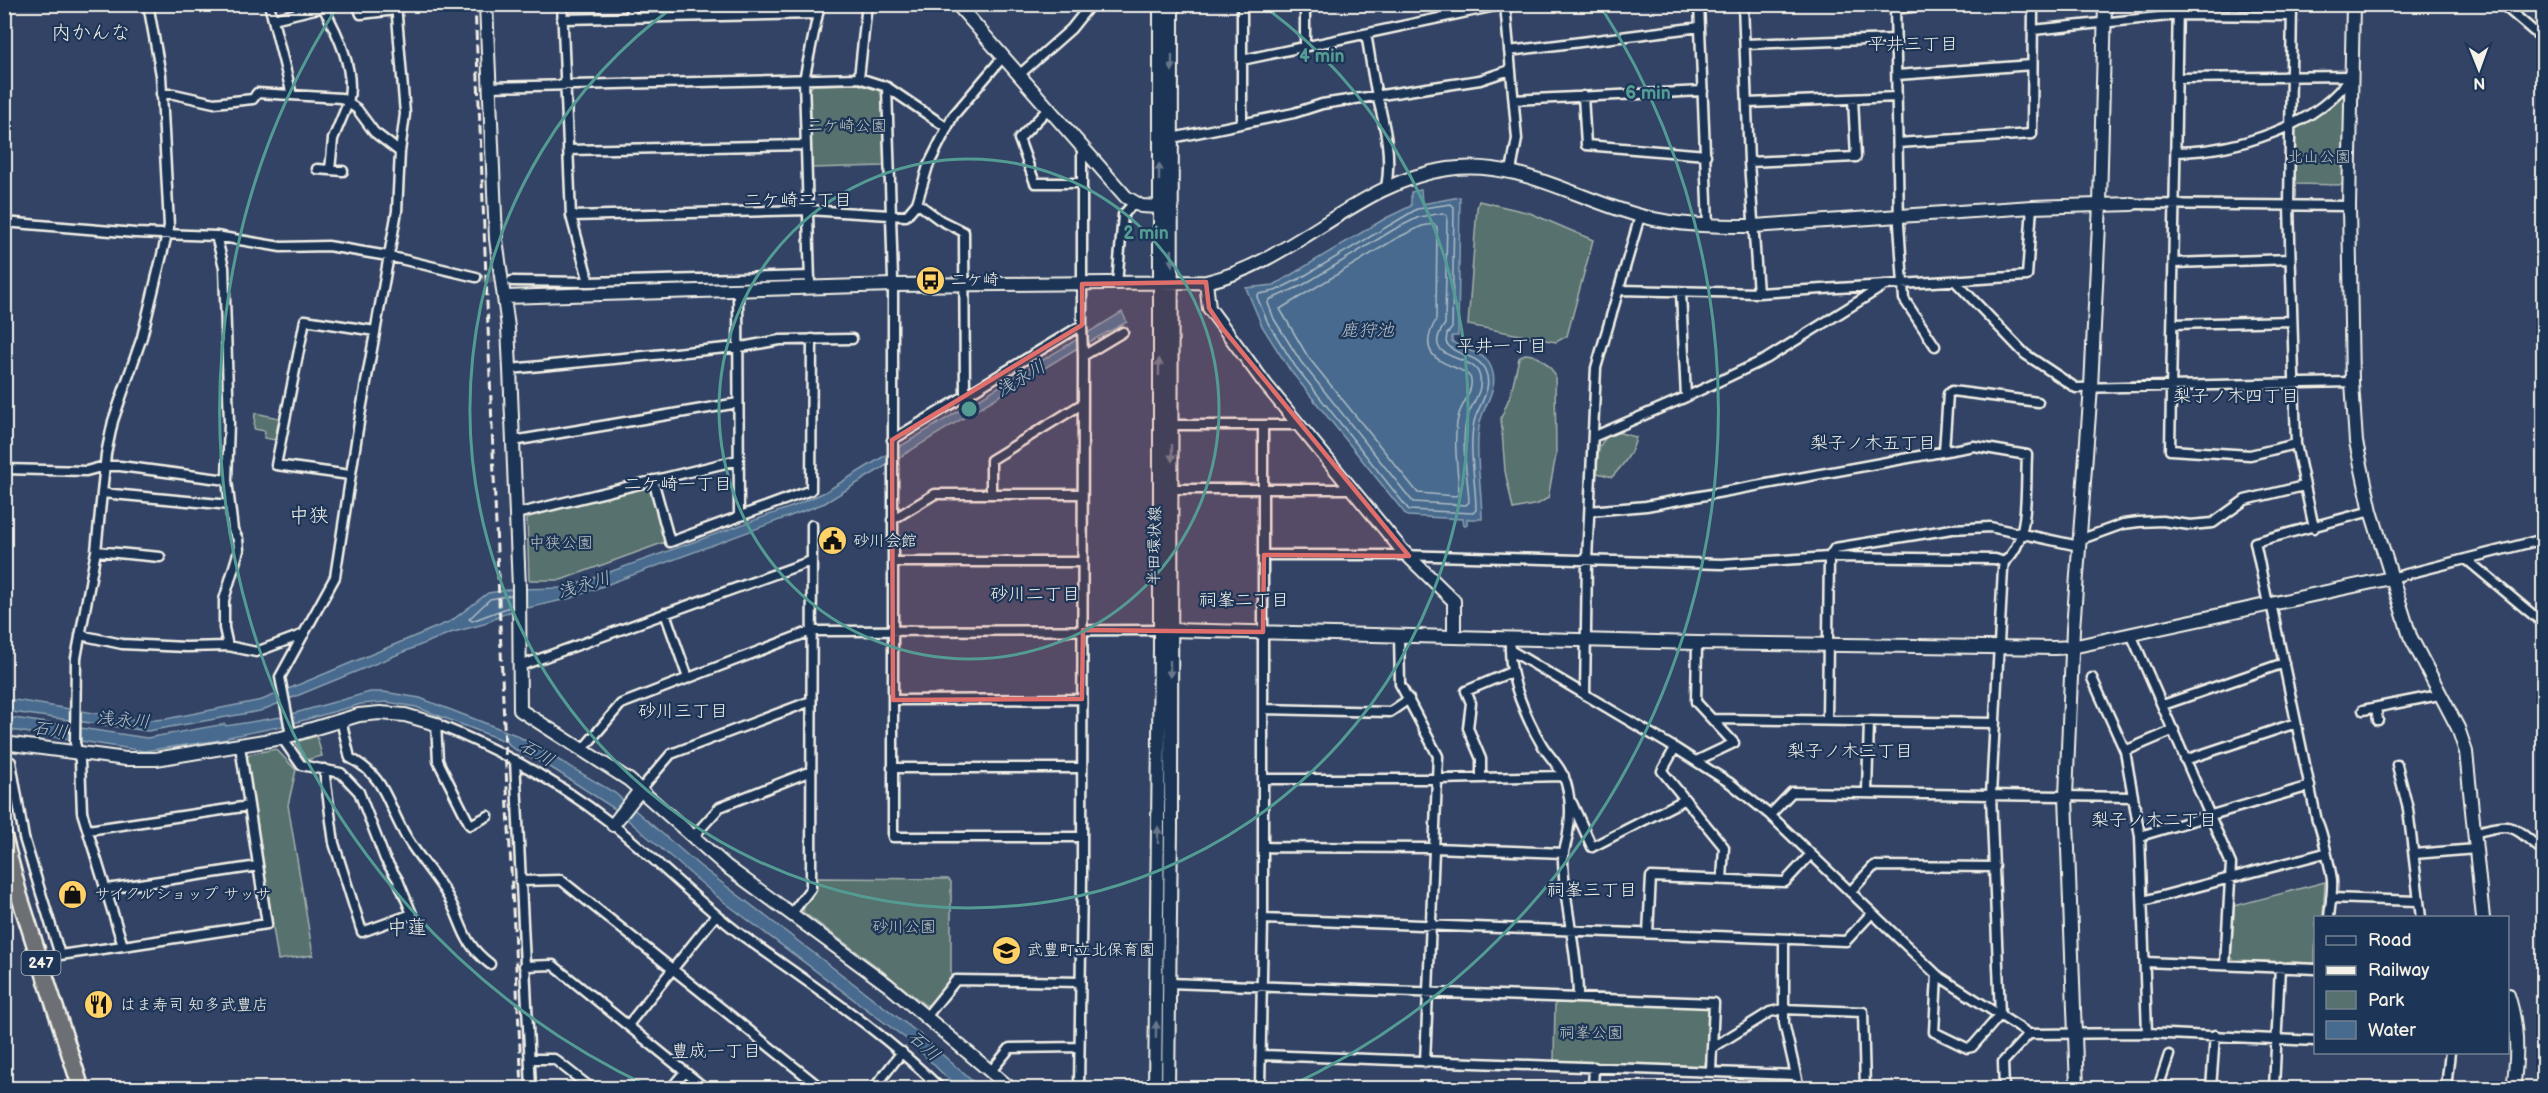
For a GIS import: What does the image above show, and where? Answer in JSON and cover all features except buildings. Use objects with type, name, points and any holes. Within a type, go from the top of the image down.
[{"type":"highway","name":"247","points":[[4,838],[19,895],[81,1089]]},
{"type":"street","points":[[123,946],[82,812],[76,747],[76,658],[96,551],[112,421],[142,338],[169,232],[160,75],[148,4]]},
{"type":"street","points":[[269,4],[292,95]]},
{"type":"street","points":[[324,769],[334,843],[362,932],[412,914],[398,880],[385,859],[358,792],[340,773],[324,769],[301,765],[287,734],[280,687],[280,677],[335,577],[350,475],[397,211],[400,152],[405,114],[396,7],[361,14],[357,4]]},
{"type":"street","points":[[486,4],[496,239],[505,297],[510,369],[520,615],[520,710],[583,749],[726,866],[888,985],[1010,1089]]},
{"type":"street","points":[[562,4],[571,216],[589,282]]},
{"type":"street","points":[[631,4],[631,18]]},
{"type":"street","points":[[810,282],[804,80],[820,4]]},
{"type":"street","points":[[859,78],[867,4]]},
{"type":"street","points":[[1019,75],[1071,29],[1091,4]]},
{"type":"street","name":"半田環状線","points":[[1155,1089],[1165,630],[1172,489],[1172,425],[1166,284],[1159,207],[1160,4]]},
{"type":"street","name":"半田環状線","points":[[1168,1089],[1165,630],[1166,284],[1172,138],[1172,4]]},
{"type":"street","points":[[1242,4],[1242,123]]},
{"type":"street","points":[[1305,46],[1305,7],[1307,4]]},
{"type":"street","points":[[1242,60],[1505,4],[1517,140],[1511,171]]},
{"type":"street","points":[[1699,4],[1708,226]]},
{"type":"street","points":[[1743,4],[1749,162],[1758,293]]},
{"type":"street","points":[[1935,346],[1904,299],[1899,217],[1895,7],[1936,4]]},
{"type":"street","points":[[1898,143],[2032,134],[2033,4]]},
{"type":"street","points":[[2077,1089],[2066,796],[2072,647],[2091,387],[2100,204],[2104,4]]},
{"type":"street","points":[[2178,4],[2170,450],[2250,455],[2296,444]]},
{"type":"street","points":[[2292,4],[2289,206],[2296,444],[2314,528]]},
{"type":"street","points":[[2353,4],[2349,206],[2352,382],[2356,442],[2371,511],[2410,636],[2458,728],[2466,752],[2483,916]]},
{"type":"street","points":[[2502,4],[2544,40]]},
{"type":"street","points":[[959,5],[1134,203],[1159,207]]},
{"type":"street","points":[[273,19],[323,7],[341,39],[351,92],[333,139],[330,170]]},
{"type":"street","points":[[562,19],[818,14]]},
{"type":"street","points":[[2033,30],[2178,15],[2292,16]]},
{"type":"street","points":[[1509,51],[1700,27]]},
{"type":"street","points":[[1366,34],[1382,107],[1389,155],[1386,188]]},
{"type":"street","points":[[1745,44],[1896,39]]},
{"type":"street","points":[[571,216],[808,210],[891,217],[906,216],[917,202],[928,166],[952,116],[1003,57]]},
{"type":"street","points":[[1897,75],[2032,65]]},
{"type":"street","points":[[1172,138],[1294,113],[1322,104],[1480,80],[1510,70]]},
{"type":"street","points":[[2178,78],[2352,76]]},
{"type":"street","points":[[2176,152],[2206,152],[2245,142],[2301,120],[2320,108],[2352,76]]},
{"type":"street","points":[[489,87],[859,78],[887,87],[946,127]]},
{"type":"street","points":[[887,87],[893,285],[892,837],[1082,837]]},
{"type":"street","points":[[1514,100],[1703,91]]},
{"type":"street","points":[[161,94],[174,94],[214,103],[253,99],[257,93],[341,98],[357,109],[374,132],[400,152]]},
{"type":"street","points":[[1583,96],[1586,145],[1706,155]]},
{"type":"street","points":[[1747,103],[1897,97]]},
{"type":"street","points":[[1749,162],[1856,157],[1853,99]]},
{"type":"street","points":[[1049,108],[1019,139],[1035,183],[1082,183]]},
{"type":"street","points":[[1079,1089],[1083,630],[1082,144]]},
{"type":"street","points":[[568,150],[805,145]]},
{"type":"street","points":[[512,281],[810,282],[893,285],[1206,282],[1227,277],[1257,265],[1386,188],[1427,173],[1473,167],[1511,171],[1640,216],[1670,223],[1708,226],[1754,226],[2100,204],[2349,206]]},
{"type":"street","points":[[317,168],[344,171]]},
{"type":"street","points":[[917,202],[940,220],[964,232],[965,396]]},
{"type":"street","points":[[1117,284],[1123,215],[1134,203]]},
{"type":"street","points":[[1619,290],[1758,293],[2027,276],[2032,207]]},
{"type":"street","points":[[1585,695],[1587,560],[1596,368],[1640,216]]},
{"type":"street","points":[[4,222],[135,233],[169,232],[216,236],[281,247],[328,246],[388,256],[476,277]]},
{"type":"street","points":[[216,236],[224,267],[228,401],[227,480],[239,550],[224,600],[224,628],[228,646]]},
{"type":"street","points":[[2174,263],[2290,259]]},
{"type":"street","points":[[1955,281],[2025,354],[2076,388],[2352,382]]},
{"type":"street","points":[[505,297],[738,290],[810,282]]},
{"type":"street","points":[[1206,282],[1209,308],[1266,385],[1409,556],[1454,601],[1454,636]]},
{"type":"street","points":[[1593,437],[1686,397],[1791,345],[1885,285]]},
{"type":"street","points":[[738,290],[738,516]]},
{"type":"street","points":[[1681,293],[1686,397]]},
{"type":"street","points":[[350,475],[276,465],[305,320],[375,331]]},
{"type":"street","points":[[2173,324],[2292,321]]},
{"type":"street","points":[[892,440],[1082,325]]},
{"type":"street","points":[[1083,356],[1124,333]]},
{"type":"street","points":[[653,480],[670,542],[811,490],[812,339]]},
{"type":"street","points":[[510,369],[739,347],[780,340],[852,339]]},
{"type":"street","points":[[1944,451],[1948,394],[1952,390],[2038,402]]},
{"type":"street","points":[[513,441],[738,403]]},
{"type":"street","points":[[991,493],[991,460],[1082,405]]},
{"type":"street","points":[[1172,425],[1300,425]]},
{"type":"street","points":[[1260,1089],[1264,779],[1263,425]]},
{"type":"street","points":[[1590,510],[1646,506],[1974,446],[2027,455],[2023,533],[2009,558],[2004,562],[1995,723],[1992,795],[2000,1015],[1972,1047],[1967,1048],[1934,1032],[1937,975]]},
{"type":"street","points":[[516,513],[738,460]]},
{"type":"street","points":[[4,470],[86,471],[105,466],[120,466],[227,480]]},
{"type":"street","points":[[1827,720],[1830,557],[1835,548],[1952,529],[1990,527],[2079,543],[2123,524],[2162,521],[2190,525],[2213,523],[2245,500],[2304,486]]},
{"type":"street","points":[[1172,489],[1352,489]]},
{"type":"street","points":[[102,493],[230,505]]},
{"type":"street","points":[[892,520],[935,494],[1082,494]]},
{"type":"street","points":[[2329,916],[2332,879],[2325,853],[2322,826],[2317,821],[2272,609],[2268,604],[2255,542],[2371,511]]},
{"type":"street","points":[[792,913],[811,888],[812,525]]},
{"type":"street","points":[[583,749],[621,704],[811,631],[1165,630],[1454,636],[1510,644],[1585,640],[1999,648],[2072,647],[2391,578],[2544,539]]},
{"type":"street","points":[[96,551],[160,557]]},
{"type":"street","points":[[1264,555],[1409,556],[1722,564],[1830,557],[1995,559],[2004,562]]},
{"type":"street","points":[[2466,559],[2544,624]]},
{"type":"street","points":[[520,666],[812,561]]},
{"type":"street","points":[[893,562],[1082,562]]},
{"type":"street","points":[[665,613],[688,678]]},
{"type":"street","points":[[80,636],[122,644],[228,646],[250,652],[262,652],[304,634]]},
{"type":"street","points":[[2131,634],[2226,850],[2230,864],[2225,965]]},
{"type":"street","points":[[1399,636],[1400,684],[1438,756],[1425,1062]]},
{"type":"street","points":[[1696,761],[1734,743],[1696,702],[1697,643]]},
{"type":"street","points":[[1510,644],[1511,672],[1532,726],[1564,776],[1571,800],[1592,847],[1684,800]]},
{"type":"street","points":[[1510,644],[1585,695],[1730,783],[1770,815],[1937,975],[2029,1034],[2147,1033],[2314,1041]]},
{"type":"street","points":[[2163,705],[2284,663]]},
{"type":"street","points":[[1481,778],[1481,759],[1468,728],[1471,703],[1466,691],[1511,672]]},
{"type":"street","points":[[2092,678],[2125,751],[2140,836],[2147,1033]]},
{"type":"street","points":[[2363,710],[2439,695]]},
{"type":"street","points":[[893,699],[1082,699]]},
{"type":"street","points":[[1264,709],[1390,712],[1408,699]]},
{"type":"street","points":[[613,825],[671,754],[811,701]]},
{"type":"street","points":[[2376,708],[2378,720]]},
{"type":"street","points":[[4,743],[76,747],[126,759],[156,759],[240,746],[342,720],[380,713],[405,715],[436,724],[500,751],[613,825],[716,915],[902,1052],[940,1089]]},
{"type":"street","points":[[1713,719],[1995,723]]},
{"type":"street","points":[[342,720],[350,758],[366,767],[376,777],[408,839],[447,896],[475,953],[490,964]]},
{"type":"street","points":[[1867,792],[1869,721]]},
{"type":"street","points":[[2185,760],[2296,723]]},
{"type":"street","points":[[436,724],[438,761],[470,825],[489,816]]},
{"type":"street","points":[[2125,751],[2174,730]]},
{"type":"street","points":[[11,762],[24,838],[60,955],[267,924],[240,746]]},
{"type":"street","points":[[1675,748],[1662,771],[1724,847],[1722,880]]},
{"type":"street","points":[[515,760],[531,1089]]},
{"type":"street","points":[[2397,765],[2408,809],[2421,916]]},
{"type":"street","points":[[892,768],[1082,768]]},
{"type":"street","points":[[693,837],[720,807],[811,771]]},
{"type":"street","points":[[1264,779],[1564,776]]},
{"type":"street","points":[[2140,836],[2310,786]]},
{"type":"street","points":[[1770,815],[1792,792],[2133,797]]},
{"type":"street","points":[[1571,800],[1564,853],[1569,930],[1578,979],[1578,998]]},
{"type":"street","points":[[88,830],[249,806]]},
{"type":"street","points":[[2474,833],[2504,825],[2516,829],[2544,852]]},
{"type":"street","points":[[1263,847],[1434,848],[1564,853]]},
{"type":"street","points":[[2414,854],[2476,849]]},
{"type":"street","points":[[2142,901],[2325,853]]},
{"type":"street","points":[[1648,933],[1651,877],[1785,882],[1810,854]]},
{"type":"street","points":[[106,889],[258,866]]},
{"type":"street","points":[[1850,892],[1874,866],[1995,867]]},
{"type":"street","points":[[520,881],[561,880],[821,1089]]},
{"type":"street","points":[[2331,898],[2417,901]]},
{"type":"street","points":[[1263,919],[1846,941],[1872,913]]},
{"type":"street","points":[[628,1025],[716,915]]},
{"type":"street","points":[[1784,939],[1784,1009],[1799,1089]]},
{"type":"street","points":[[2145,962],[2314,969]]},
{"type":"street","points":[[524,966],[553,965],[705,1089]]},
{"type":"street","points":[[2274,1089],[2280,967]]},
{"type":"street","points":[[926,1017],[956,980],[1080,982]]},
{"type":"street","points":[[1169,983],[1714,1003],[1711,1071]]},
{"type":"street","points":[[2509,999],[2516,1028],[2512,1048],[2513,1089]]},
{"type":"street","points":[[1712,1048],[1770,1012],[1784,1009],[1863,1012],[1865,1089]]},
{"type":"street","points":[[2004,1089],[2003,1062],[2029,1034]]},
{"type":"street","points":[[2211,1089],[2215,1035]]},
{"type":"street","points":[[991,1071],[1010,1048],[1079,1047]]},
{"type":"street","points":[[874,1089],[902,1052]]},
{"type":"street","points":[[2446,1089],[2450,1054]]},
{"type":"street","points":[[1261,1055],[1796,1075]]},
{"type":"street","points":[[2158,1089],[2169,1055]]},
{"type":"street","points":[[530,1059],[554,1059],[591,1089]]},
{"type":"street","points":[[1593,1089],[1594,1067]]},
{"type":"street","points":[[671,1089],[685,1072]]},
{"type":"highlighted area","points":[[1206,282],[1209,308],[1223,329],[1409,556],[1264,555],[1263,632],[1083,630],[1082,699],[893,700],[892,440],[1082,325],[1082,284]]},
{"type":"green space","name":"二ケ崎公園","points":[[859,84],[879,90],[882,95],[884,166],[812,168],[810,89],[813,85]]},
{"type":"green space","name":"北山公園","points":[[2337,96],[2345,96],[2343,185],[2294,184],[2295,130]]},
{"type":"green space","points":[[1479,201],[1530,213],[1593,240],[1567,336],[1556,342],[1468,325]]},
{"type":"green space","points":[[1525,354],[1543,360],[1555,375],[1556,455],[1548,498],[1538,504],[1513,509],[1505,471],[1501,418],[1511,393],[1519,358]]},
{"type":"green space","points":[[255,413],[279,418],[275,440],[264,438],[265,431],[254,429]]},
{"type":"green space","points":[[1616,432],[1636,437],[1633,448],[1612,477],[1597,473],[1601,443]]},
{"type":"green space","name":"中狭公園","points":[[647,487],[651,489],[665,542],[561,580],[529,580],[527,517]]},
{"type":"green space","points":[[317,736],[322,756],[306,760],[295,742]]},
{"type":"green space","points":[[276,749],[296,770],[288,805],[313,955],[278,960],[247,757],[250,754]]},
{"type":"green space","name":"砂川公園","points":[[817,878],[948,879],[951,882],[951,978],[930,1005],[925,1005],[803,912],[815,890]]},
{"type":"green space","points":[[2325,882],[2323,916],[2314,916],[2314,963],[2234,960],[2231,957],[2234,906]]},
{"type":"green space","name":"祠峯公園","points":[[1555,1003],[1706,1007],[1709,1011],[1706,1061],[1703,1066],[1554,1061]]},
{"type":"water","name":"鹿狩池","points":[[1421,190],[1422,204],[1460,197],[1458,336],[1452,336],[1452,341],[1482,356],[1490,365],[1494,380],[1478,433],[1482,519],[1467,519],[1467,525],[1464,525],[1463,519],[1407,516],[1290,370],[1262,326],[1246,288],[1274,285],[1386,218],[1411,206],[1411,192]]},
{"type":"water","name":"浅永川","points":[[1122,312],[1127,322],[1074,350],[825,503],[571,598],[506,613],[484,624],[450,633],[260,711],[148,731],[5,711],[5,700],[15,700],[142,721],[166,719],[262,700],[451,621],[488,593],[514,589],[565,588],[794,506],[825,492]]},
{"type":"water","name":"石川","points":[[370,692],[420,698],[516,735],[615,793],[700,866],[917,1032],[980,1088],[961,1088],[945,1076],[913,1044],[720,899],[615,809],[555,770],[512,748],[507,742],[416,707],[387,702],[361,704],[283,726],[228,737],[228,739],[144,751],[5,729],[4,718],[147,738],[281,717]]},
{"type":"tunnel","points":[[476,277],[505,280]]},
{"type":"railway","points":[[475,4],[505,749],[522,1088]]},
{"type":"place","name":"二ケ崎","points":[[930,280]]},
{"type":"place","name":"砂川会館","points":[[832,541]]},
{"type":"place","name":"サイクルショップ サッサ","points":[[73,894]]},
{"type":"place","name":"武豊町立北保育園","points":[[1006,950]]},
{"type":"place","name":"はま寿司 知多武豊店","points":[[99,1005]]},
{"type":"district","name":"内かんな","points":[[91,33]]},
{"type":"district","name":"平井三丁目","points":[[1913,44]]},
{"type":"district","name":"二ケ崎二丁目","points":[[798,200]]},
{"type":"district","name":"平井一丁目","points":[[1502,346]]},
{"type":"district","name":"梨子ノ木四丁目","points":[[2236,396]]},
{"type":"district","name":"梨子ノ木五丁目","points":[[1873,443]]},
{"type":"district","name":"二ケ崎一丁目","points":[[678,484]]},
{"type":"district","name":"中狭","points":[[309,516]]},
{"type":"district","name":"砂川二丁目","points":[[1035,594]]},
{"type":"district","name":"祠峯二丁目","points":[[1244,600]]},
{"type":"district","name":"砂川三丁目","points":[[683,711]]},
{"type":"district","name":"梨子ノ木三丁目","points":[[1850,751]]},
{"type":"district","name":"梨子ノ木二丁目","points":[[2154,820]]},
{"type":"district","name":"祠峯三丁目","points":[[1592,890]]},
{"type":"district","name":"中蓮","points":[[407,928]]},
{"type":"district","name":"豊成一丁目","points":[[716,1051]]}]
